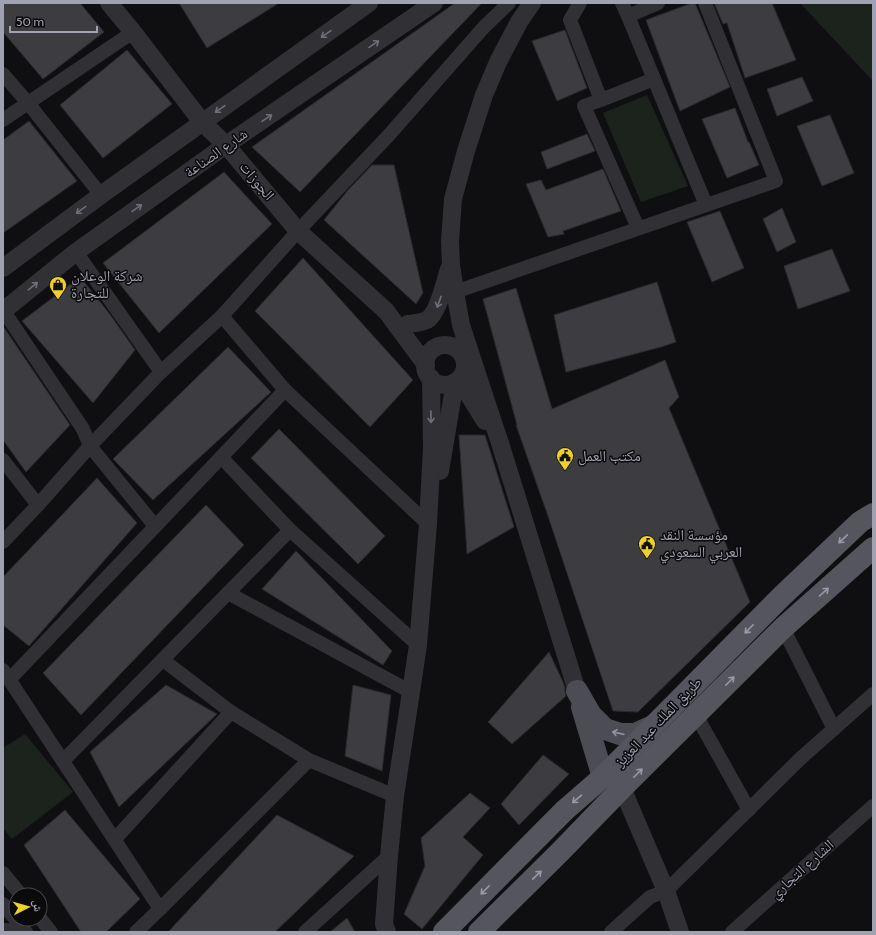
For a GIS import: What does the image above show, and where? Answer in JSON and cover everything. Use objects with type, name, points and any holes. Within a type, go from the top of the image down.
[{"type":"highway","name":"طريق الملك عبد العزيز","points":[[444,932],[565,810],[604,777],[782,596],[860,522],[873,514]]},
{"type":"highway","name":"طريق الملك عبد العزيز","points":[[479,932],[783,628],[873,548]]},
{"type":"main road","points":[[577,691],[591,715],[605,729],[620,734],[635,734],[655,725]]},
{"type":"main road","points":[[577,691],[604,777]]},
{"type":"street","name":"الجوزات","points":[[109,3],[202,122],[226,145],[298,231],[386,311]]},
{"type":"street","points":[[3,268],[101,195],[369,3]]},
{"type":"street","name":"شارع الصناعة","points":[[3,311],[76,252],[226,145],[434,3]]},
{"type":"street","points":[[3,542],[90,446],[161,372],[222,316],[298,231],[389,135],[484,27],[509,3]]},
{"type":"street","points":[[386,311],[436,382],[449,384],[457,380],[464,372],[465,366],[461,325],[451,265],[450,241],[453,200],[475,121],[484,95],[498,62],[519,22],[532,3]]},
{"type":"street","points":[[580,3],[570,20],[600,100]]},
{"type":"street","points":[[658,3],[625,9],[706,205]]},
{"type":"street","points":[[455,292],[776,181],[705,3]]},
{"type":"street","points":[[3,120],[133,32]]},
{"type":"street","points":[[3,74],[101,195]]},
{"type":"street","points":[[638,228],[584,106],[654,80]]},
{"type":"street","points":[[76,252],[161,372]]},
{"type":"street","points":[[408,324],[428,320],[438,306],[451,265]]},
{"type":"street","points":[[3,311],[83,429],[90,446],[155,526]]},
{"type":"street","points":[[386,311],[441,346]]},
{"type":"street","points":[[222,316],[285,390],[428,524]]},
{"type":"street","points":[[461,325],[500,443],[577,691]]},
{"type":"street","points":[[387,932],[384,924],[395,796],[418,645],[428,524],[432,447],[427,359],[430,353],[435,348],[441,346],[453,346],[463,357],[484,395]]},
{"type":"street","points":[[457,380],[500,443]]},
{"type":"street","points":[[428,524],[441,468],[457,380]]},
{"type":"street","points":[[160,909],[6,674],[155,526],[285,390]]},
{"type":"street","points":[[221,456],[290,530],[418,645]]},
{"type":"street","points":[[3,460],[38,505]]},
{"type":"street","points":[[63,761],[290,530]]},
{"type":"street","points":[[228,593],[411,692]]},
{"type":"street","points":[[783,628],[834,729]]},
{"type":"street","points":[[162,660],[231,712],[309,760],[395,796]]},
{"type":"street","points":[[611,932],[650,897],[666,891],[801,758],[873,694]]},
{"type":"street","points":[[115,839],[231,712]]},
{"type":"street","points":[[696,715],[749,810]]},
{"type":"street","points":[[136,932],[309,760]]},
{"type":"street","points":[[622,788],[666,891],[680,932]]},
{"type":"street","name":"الشارع التجاري","points":[[732,932],[873,806]]},
{"type":"street","points":[[305,932],[389,856]]},
{"type":"street","points":[[3,873],[14,887]]},
{"type":"street","points":[[3,904],[25,931]]},
{"type":"street","points":[[3,930],[25,931]]},
{"type":"shaded area","points":[[800,3],[873,3],[873,81]]},
{"type":"shaded area","points":[[647,95],[688,186],[641,202],[603,113]]},
{"type":"shaded area","points":[[25,734],[73,792],[12,839],[3,828],[3,748]]},
{"type":"building","points":[[3,3],[80,3],[104,32],[43,79],[3,32]]},
{"type":"building","points":[[179,3],[279,3],[207,48]]},
{"type":"building","points":[[455,3],[482,3],[300,192],[252,147]]},
{"type":"building","points":[[695,3],[730,87],[680,111],[646,20]]},
{"type":"building","points":[[714,3],[772,3],[796,60],[745,78],[727,23],[723,24]]},
{"type":"building","points":[[565,30],[587,88],[557,101],[532,41]]},
{"type":"building","points":[[127,50],[172,104],[103,158],[60,105]]},
{"type":"building","points":[[802,77],[813,101],[777,116],[767,89]]},
{"type":"building","points":[[735,108],[748,142],[759,165],[727,178],[702,119]]},
{"type":"building","points":[[830,115],[854,173],[822,186],[797,126]]},
{"type":"building","points":[[29,121],[77,181],[3,233],[3,140]]},
{"type":"building","points":[[587,134],[595,151],[547,169],[541,152]]},
{"type":"building","points":[[372,165],[394,165],[423,293],[416,304],[324,220],[348,190]]},
{"type":"building","points":[[603,169],[621,211],[563,231],[564,234],[548,237],[526,184],[541,180],[546,190]]},
{"type":"building","points":[[224,172],[272,224],[159,333],[103,263]]},
{"type":"building","points":[[782,208],[796,242],[777,252],[763,219]]},
{"type":"building","points":[[720,211],[744,268],[712,282],[687,222]]},
{"type":"building","points":[[832,249],[850,291],[798,309],[784,266]]},
{"type":"building","points":[[303,258],[413,380],[370,427],[255,311]]},
{"type":"building","points":[[80,277],[109,313],[135,350],[93,403],[22,321]]},
{"type":"building","points":[[657,282],[676,342],[566,372],[554,315]]},
{"type":"building","name":"مؤسسة النقد العربي السعودي","points":[[516,288],[552,409],[665,360],[679,397],[669,408],[750,602],[638,712],[613,711],[516,425],[483,299]]},
{"type":"building","points":[[3,326],[70,425],[26,472],[3,440]]},
{"type":"building","points":[[228,347],[271,392],[153,500],[113,459]]},
{"type":"building","points":[[279,429],[385,536],[358,564],[251,458]]},
{"type":"building","points":[[459,435],[485,435],[514,527],[467,554]]},
{"type":"building","points":[[97,478],[137,523],[29,646],[3,625],[3,577]]},
{"type":"building","points":[[206,505],[244,545],[81,715],[43,673]]},
{"type":"building","points":[[296,551],[392,651],[383,665],[262,589]]},
{"type":"building","points":[[549,652],[563,682],[566,696],[512,744],[488,722]]},
{"type":"building","points":[[166,685],[217,714],[119,807],[90,752]]},
{"type":"building","points":[[353,685],[391,695],[382,771],[345,756]]},
{"type":"building","points":[[543,755],[569,774],[519,825],[501,804]]},
{"type":"building","points":[[470,793],[490,808],[463,837],[483,855],[422,929],[404,914],[425,866],[421,838]]},
{"type":"building","points":[[65,810],[140,899],[106,932],[81,932],[24,845]]},
{"type":"building","points":[[277,815],[354,856],[275,932],[168,932]]},
{"type":"building","points":[[347,918],[355,932],[330,932]]},
{"type":"place","name":"شركة الوعلان للتجارة","points":[[58,300]]},
{"type":"place","name":"مكتب العمل","points":[[565,471]]},
{"type":"place","name":"مؤسسة النقد العربي السعودي","points":[[647,559]]}]
